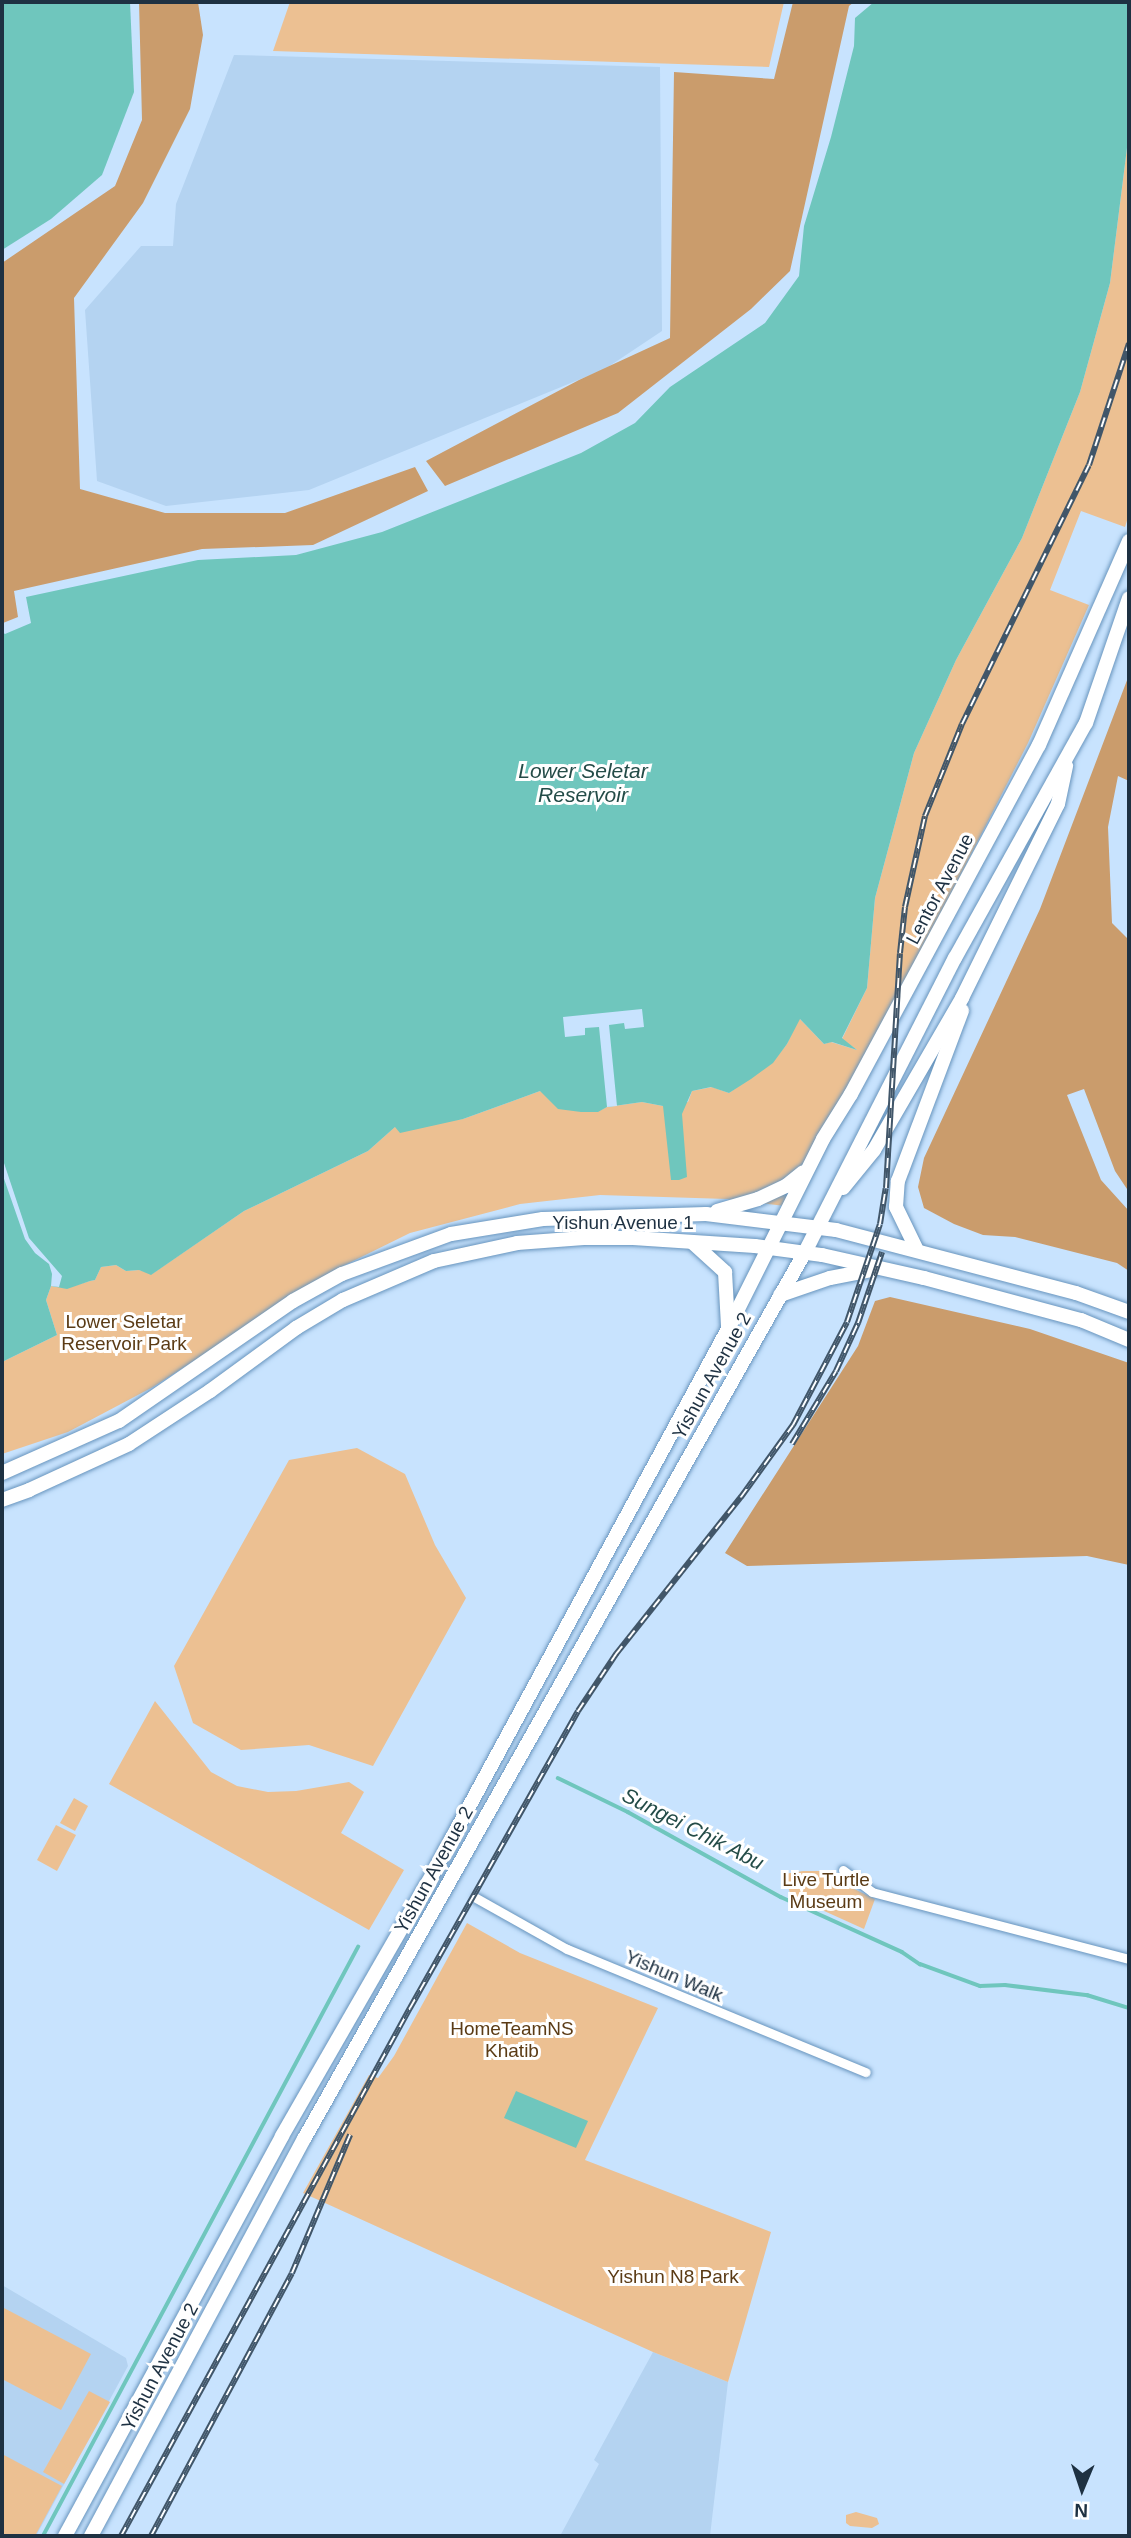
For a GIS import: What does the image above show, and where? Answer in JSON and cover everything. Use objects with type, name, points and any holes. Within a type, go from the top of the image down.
[{"type":"main road","name":"Lentor Avenue","points":[[771,1248],[808,1169],[1039,745],[1129,541]]},
{"type":"main road","points":[[818,1227],[899,1065],[1086,723],[1129,598]]},
{"type":"main road","points":[[831,1202],[874,1150],[989,943],[1058,804],[1070,748]]},
{"type":"main road","points":[[916,1248],[897,1208],[898,1181],[989,943]]},
{"type":"main road","points":[[706,1214],[758,1199],[786,1186],[808,1169]]},
{"type":"main road","name":"Yishun Avenue 1","points":[[2,1473],[119,1421],[293,1301],[342,1274],[451,1234],[543,1219],[706,1214],[818,1227],[916,1248],[1076,1293],[1129,1312]]},
{"type":"main road","points":[[543,1219],[567,1222],[570,1225],[570,1234],[560,1240]]},
{"type":"main road","name":"Yishun Avenue 2","points":[[92,2536],[285,2174],[818,1227]]},
{"type":"main road","name":"Yishun Avenue 1","points":[[2,1500],[129,1444],[209,1391],[296,1328],[376,1284],[434,1261],[480,1249],[560,1240],[633,1238],[804,1252],[880,1268],[1081,1320],[1129,1340]]},
{"type":"main road","points":[[692,1242],[725,1272],[728,1329]]},
{"type":"main road","name":"Yishun Avenue 2","points":[[65,2536],[267,2164],[433,1873],[771,1248]]},
{"type":"main road","points":[[780,1295],[830,1278],[880,1268]]},
{"type":"main road","points":[[267,2164],[265,2177],[268,2181],[278,2182],[285,2174]]},
{"type":"street","points":[[843,1870],[872,1892],[1129,1959]]},
{"type":"street","name":"Yishun Walk","points":[[476,1898],[567,1949],[866,2072]]},
{"type":"shaded area","points":[[139,2],[198,2],[203,35],[190,109],[143,203],[74,298],[80,489],[165,513],[285,513],[415,467],[428,491],[313,545],[202,549],[14,591],[18,617],[3,623],[2,263],[115,186],[142,120]]},
{"type":"shaded area","points":[[793,2],[854,2],[849,6],[790,271],[751,309],[618,413],[445,486],[426,461],[579,380],[670,338],[674,72],[774,79]]},
{"type":"shaded area","points":[[234,55],[660,67],[662,331],[605,369],[309,490],[166,506],[97,481],[85,310],[141,246],[173,246],[176,204]]},
{"type":"shaded area","points":[[1129,675],[1129,781],[1118,776],[1108,827],[1112,923],[1129,940],[1129,1192],[1115,1171],[1084,1089],[1067,1095],[1101,1180],[1129,1211],[1129,1271],[1117,1263],[1015,1237],[983,1235],[954,1224],[924,1208],[918,1187],[924,1158],[1040,909]]},
{"type":"shaded area","points":[[890,1297],[1030,1329],[1129,1363],[1129,1565],[1087,1556],[747,1566],[725,1553],[858,1346],[875,1301]]},
{"type":"shaded area","points":[[2,2285],[126,2358],[128,2366],[36,2536],[2,2536]]},
{"type":"shaded area","points":[[653,2352],[728,2382],[710,2536],[560,2536],[599,2464],[594,2460]]},
{"type":"green space","points":[[290,2],[784,2],[769,67],[273,51]]},
{"type":"green space","name":"Lower Seletar Reservoir Park","points":[[1129,132],[1129,514],[1125,527],[1081,511],[1050,590],[1089,605],[1028,743],[870,1052],[785,1206],[727,1199],[600,1195],[520,1204],[410,1233],[337,1269],[153,1387],[68,1432],[2,1454],[2,1362],[57,1335],[46,1300],[51,1286],[67,1288],[95,1280],[101,1267],[116,1265],[126,1271],[139,1270],[152,1274],[244,1211],[368,1151],[396,1126],[463,1119],[540,1091],[597,1112],[607,1107],[642,1102],[663,1106],[688,1102],[692,1091],[712,1087],[729,1093],[772,1063],[787,1044],[799,1018],[824,1044],[831,1042],[857,1050],[842,1039],[867,988],[875,898],[914,753],[956,660],[1022,538],[1080,392],[1110,283]]},
{"type":"green space","points":[[357,1448],[405,1474],[435,1545],[466,1598],[373,1766],[309,1745],[241,1750],[193,1723],[174,1666],[289,1460]]},
{"type":"green space","points":[[155,1701],[211,1772],[237,1786],[268,1792],[296,1791],[349,1782],[364,1792],[341,1833],[404,1870],[369,1930],[109,1784]]},
{"type":"green space","points":[[74,1798],[88,1806],[75,1831],[60,1823]]},
{"type":"green space","points":[[56,1825],[76,1835],[57,1871],[37,1860]]},
{"type":"green space","name":"Live Turtle Museum","points":[[835,1871],[846,1885],[875,1899],[864,1929],[791,1896],[784,1874]]},
{"type":"green space","name":"Yishun N8 Park","points":[[467,1923],[520,1953],[658,2008],[585,2160],[771,2232],[728,2382],[653,2352],[303,2193],[369,2075],[378,2078],[394,2056]]},
{"type":"green space","points":[[4,2308],[91,2354],[61,2410],[2,2379]]},
{"type":"green space","points":[[89,2391],[110,2402],[64,2484],[43,2472]]},
{"type":"green space","points":[[2,2454],[62,2486],[35,2536],[2,2536]]},
{"type":"green space","points":[[856,2512],[877,2518],[879,2524],[872,2528],[850,2526],[846,2523],[846,2515]]},
{"type":"water","points":[[2,2],[130,2],[134,92],[102,175],[51,219],[2,250]]},
{"type":"water","name":"Lower Seletar Reservoir","points":[[874,2],[1129,2],[1129,132],[1110,283],[1080,392],[1022,538],[956,660],[914,753],[875,898],[867,988],[842,1038],[857,1050],[832,1042],[824,1044],[800,1019],[773,1063],[751,1079],[729,1093],[711,1087],[692,1091],[682,1114],[687,1177],[679,1180],[671,1180],[663,1106],[642,1102],[607,1107],[598,1112],[581,1112],[558,1109],[540,1091],[463,1119],[400,1133],[395,1127],[368,1151],[244,1211],[151,1275],[139,1270],[126,1271],[116,1265],[101,1267],[95,1280],[67,1289],[51,1286],[46,1300],[57,1335],[2,1362],[2,632],[5,634],[31,623],[26,597],[198,560],[296,555],[382,532],[581,453],[635,423],[670,387],[765,323],[799,276],[804,226],[831,137],[854,46],[855,18]]},
{"type":"water","points":[[516,2091],[588,2121],[576,2148],[504,2118]]},
{"type":"pier","points":[[642,1009],[644,1027],[625,1029],[624,1023],[609,1025],[617,1106],[607,1107],[599,1027],[585,1028],[585,1035],[565,1037],[563,1017]]},
{"type":"pier","points":[[2,1157],[29,1238],[62,1276],[59,1287],[51,1286],[49,1264],[35,1253],[25,1239],[2,1173]]},
{"type":"waterway","name":"Sungei Chik Abu","points":[[558,1778],[628,1812],[781,1897],[902,1952],[920,1964],[980,1986],[1005,1985],[1087,1995],[1129,2008]]},
{"type":"waterway","points":[[43,2536],[358,1947]]},
{"type":"railway","points":[[121,2536],[410,2008],[578,1711],[616,1654],[741,1497],[793,1425],[847,1322],[880,1224],[886,1188],[900,953],[905,907],[925,816],[962,724],[1089,465],[1129,343]]},
{"type":"railway","points":[[792,1444],[836,1371],[858,1323],[882,1252]]},
{"type":"railway","points":[[151,2536],[292,2273],[350,2135]]},
{"type":"park label","name":"HomeTeamNS Khatib","points":[[512,2040]]}]
